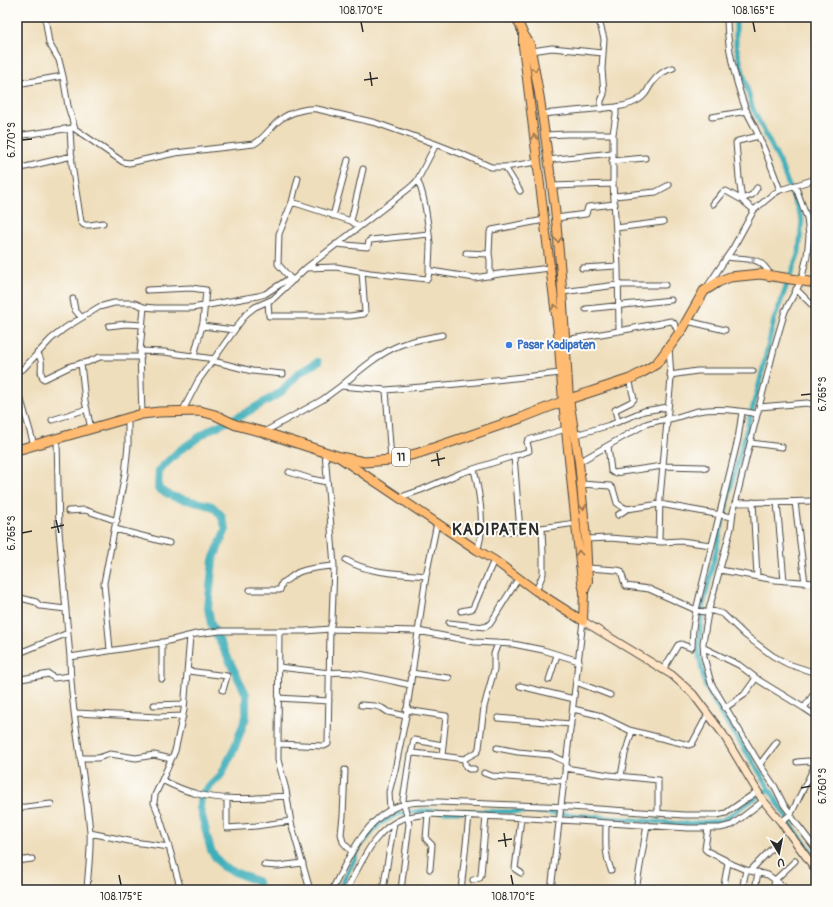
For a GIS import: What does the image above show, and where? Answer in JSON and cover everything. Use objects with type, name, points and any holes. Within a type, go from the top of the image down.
[{"type":"highway","name":"11","points":[[17,450],[142,414],[200,411],[340,458],[364,462],[390,460],[419,453],[629,379],[656,364],[687,321],[704,291],[718,282],[730,277],[760,274],[816,283]]},
{"type":"main road","points":[[516,17],[532,50],[555,208],[565,340],[566,429],[584,592],[583,621]]},
{"type":"main road","points":[[523,33],[523,46],[537,166],[558,332],[561,373],[566,401],[575,434],[579,462],[588,581],[584,592]]},
{"type":"main road","points":[[530,101],[540,99]]},
{"type":"main road","points":[[537,166],[549,164]]},
{"type":"main road","points":[[543,209],[555,208]]},
{"type":"main road","points":[[340,458],[398,498],[494,560],[536,591],[672,675],[693,694],[723,734],[760,796],[782,821],[816,870]]},
{"type":"street","points":[[45,17],[49,43],[58,60],[63,76],[72,128],[72,156],[82,222],[84,225],[90,226],[103,223]]},
{"type":"street","points":[[598,17],[604,39],[602,72],[604,94],[601,101],[601,109]]},
{"type":"street","points":[[727,17],[729,54],[747,111],[781,190]]},
{"type":"street","points":[[532,50],[552,48],[603,53]]},
{"type":"street","points":[[542,114],[601,109],[630,104],[642,97],[657,78],[667,70],[673,68]]},
{"type":"street","points":[[17,84],[63,76]]},
{"type":"street","points":[[616,107],[612,161],[618,266],[617,285],[619,331]]},
{"type":"street","points":[[17,136],[72,128],[119,159],[129,162],[175,153],[254,144],[260,141],[282,118],[311,108],[317,108],[376,123],[435,147],[464,155],[487,166],[537,166]]},
{"type":"street","points":[[712,116],[747,111]]},
{"type":"street","points":[[545,135],[613,134]]},
{"type":"street","points":[[742,200],[736,143],[738,141],[759,136]]},
{"type":"street","points":[[182,412],[198,381],[246,314],[255,307],[268,302],[292,279],[417,181],[435,147]]},
{"type":"street","points":[[549,164],[612,153]]},
{"type":"street","points":[[17,169],[72,156]]},
{"type":"street","points":[[612,161],[645,158]]},
{"type":"street","points":[[333,216],[348,160]]},
{"type":"street","points":[[505,167],[520,191]]},
{"type":"street","points":[[351,221],[364,169]]},
{"type":"street","points":[[292,279],[278,266],[277,260],[279,234],[292,202],[298,178]]},
{"type":"street","points":[[704,291],[727,257],[754,210],[772,195],[781,190],[816,179]]},
{"type":"street","points":[[306,268],[327,266],[362,272],[427,279],[429,272],[429,234],[424,197],[420,184],[417,181]]},
{"type":"street","points":[[552,186],[613,184]]},
{"type":"street","points":[[614,196],[656,192],[668,185]]},
{"type":"street","points":[[794,185],[807,218],[809,236],[807,256],[796,289],[785,311],[756,414],[751,443],[731,517],[720,570],[707,612],[704,657],[711,683],[725,708],[775,787],[793,820],[816,849]]},
{"type":"street","points":[[742,200],[752,195],[757,188]]},
{"type":"street","points":[[713,204],[725,191],[742,200],[754,210]]},
{"type":"street","points":[[292,202],[351,221],[359,227]]},
{"type":"street","points":[[556,218],[586,214],[587,208],[614,204]]},
{"type":"street","points":[[490,276],[490,232],[492,230],[544,220]]},
{"type":"street","points":[[616,228],[662,222]]},
{"type":"street","points":[[336,244],[367,248],[369,241],[371,240],[429,234]]},
{"type":"street","points":[[466,253],[489,254]]},
{"type":"street","points":[[727,257],[759,261],[764,264],[774,276]]},
{"type":"street","points":[[582,268],[618,266]]},
{"type":"street","points":[[429,272],[436,271],[475,278],[550,268]]},
{"type":"street","points":[[268,302],[270,316],[350,316],[364,314],[362,272]]},
{"type":"street","points":[[17,371],[24,369],[51,339],[81,317],[99,307],[114,303],[134,303],[144,307],[174,308],[204,306],[258,296],[292,279]]},
{"type":"street","points":[[562,292],[617,285],[665,285]]},
{"type":"street","points":[[147,290],[191,288],[204,289],[206,291],[202,326],[194,356]]},
{"type":"street","points":[[273,289],[280,292]]},
{"type":"street","points":[[796,289],[816,309]]},
{"type":"street","points":[[73,299],[75,310],[81,317]]},
{"type":"street","points":[[586,309],[671,300]]},
{"type":"street","points":[[142,414],[140,351],[144,307]]},
{"type":"street","points":[[565,340],[671,321],[674,323],[678,334]]},
{"type":"street","points":[[687,321],[725,330]]},
{"type":"street","points":[[109,326],[126,324],[142,325]]},
{"type":"street","points":[[202,326],[234,330]]},
{"type":"street","points":[[264,432],[322,400],[359,371],[399,346],[412,341],[442,335]]},
{"type":"street","points":[[659,542],[660,504],[670,375],[669,346]]},
{"type":"street","points":[[140,351],[164,352],[194,356],[252,371],[283,374]]},
{"type":"street","points":[[37,353],[42,360],[41,375],[44,379],[71,366],[88,362],[100,357],[141,357]]},
{"type":"street","points":[[81,363],[91,429]]},
{"type":"street","points":[[670,375],[703,370],[753,371]]},
{"type":"street","points":[[341,386],[386,390],[561,373]]},
{"type":"street","points":[[618,422],[615,410],[634,399],[629,379]]},
{"type":"street","points":[[386,390],[390,460]]},
{"type":"street","points":[[21,400],[34,445]]},
{"type":"street","points":[[759,407],[807,403],[816,405]]},
{"type":"street","points":[[575,434],[618,422],[644,411],[668,408]]},
{"type":"street","points":[[52,420],[87,409]]},
{"type":"street","points":[[579,462],[646,424],[698,411],[710,410],[756,414]]},
{"type":"street","points":[[663,670],[679,644],[691,648],[693,628],[711,545],[738,439],[743,412]]},
{"type":"street","points":[[110,650],[104,583],[107,560],[115,529],[125,474],[128,445],[128,418]]},
{"type":"street","points":[[398,498],[461,473],[529,451],[528,440],[566,429]]},
{"type":"street","points":[[56,439],[59,532],[70,657],[70,676],[90,833],[87,890]]},
{"type":"street","points":[[751,443],[782,447]]},
{"type":"street","points":[[608,446],[611,470],[614,473],[663,466],[706,468]]},
{"type":"street","points":[[278,744],[327,745],[329,738],[330,629],[332,621],[334,566],[325,452]]},
{"type":"street","points":[[514,456],[520,531]]},
{"type":"street","points":[[474,469],[479,491],[481,531],[477,550]]},
{"type":"street","points":[[289,472],[327,482]]},
{"type":"street","points":[[581,484],[610,486],[613,489],[617,503],[627,509]]},
{"type":"street","points":[[735,503],[812,501]]},
{"type":"street","points":[[753,502],[757,576]]},
{"type":"street","points":[[777,502],[784,581]]},
{"type":"street","points":[[794,502],[805,583]]},
{"type":"street","points":[[618,515],[627,509],[660,504],[731,517]]},
{"type":"street","points":[[68,511],[85,510],[116,521]]},
{"type":"street","points":[[390,811],[389,792],[406,716],[426,576],[438,523]]},
{"type":"street","points":[[501,532],[520,531],[576,523]]},
{"type":"street","points":[[536,591],[543,574],[542,528]]},
{"type":"street","points":[[115,529],[169,543]]},
{"type":"street","points":[[586,539],[609,538],[711,545]]},
{"type":"street","points":[[346,560],[362,568],[375,571],[426,576]]},
{"type":"street","points":[[461,611],[471,610],[473,608],[494,560]]},
{"type":"street","points":[[250,590],[280,590],[282,583],[288,581],[298,572],[334,566]]},
{"type":"street","points":[[587,568],[621,571],[624,585],[626,586],[649,589],[697,610],[723,614],[745,635],[773,656],[788,664],[816,673]]},
{"type":"street","points":[[720,570],[784,581],[815,583]]},
{"type":"street","points":[[449,623],[485,627],[490,624],[518,579]]},
{"type":"street","points":[[17,597],[36,602],[40,606],[66,609]]},
{"type":"street","points":[[551,890],[583,621]]},
{"type":"street","points":[[70,657],[220,631],[330,629],[418,631],[475,642],[498,642],[513,644],[557,654],[579,661]]},
{"type":"street","points":[[279,631],[278,760],[287,796],[291,821],[310,890]]},
{"type":"street","points":[[17,654],[68,633]]},
{"type":"street","points":[[181,890],[169,847],[154,803],[155,795],[175,751],[183,716],[190,636]]},
{"type":"street","points":[[162,642],[162,679]]},
{"type":"street","points":[[411,754],[464,759],[477,752],[479,748],[484,707],[494,670],[494,654],[498,642]]},
{"type":"street","points":[[704,648],[728,659],[816,716]]},
{"type":"street","points":[[549,680],[557,654]]},
{"type":"street","points":[[279,667],[363,675],[410,685]]},
{"type":"street","points":[[188,671],[227,676],[223,690]]},
{"type":"street","points":[[411,673],[449,678]]},
{"type":"street","points":[[21,679],[49,674],[54,678],[70,676]]},
{"type":"street","points":[[725,708],[744,695],[756,678]]},
{"type":"street","points":[[576,682],[610,695]]},
{"type":"street","points":[[520,686],[574,700]]},
{"type":"street","points":[[804,708],[813,695],[816,695]]},
{"type":"street","points":[[278,698],[329,701]]},
{"type":"street","points":[[154,705],[184,704]]},
{"type":"street","points":[[361,705],[375,706],[388,712],[406,716]]},
{"type":"street","points":[[573,709],[598,715],[632,731],[689,745],[692,744],[708,714]]},
{"type":"street","points":[[406,710],[446,716],[442,756]]},
{"type":"street","points":[[75,713],[159,717],[183,716]]},
{"type":"street","points":[[498,718],[571,724]]},
{"type":"street","points":[[621,776],[625,754],[632,731]]},
{"type":"street","points":[[401,890],[408,843],[409,824],[403,800],[405,782],[414,740],[443,745]]},
{"type":"street","points":[[760,764],[777,742]]},
{"type":"street","points":[[497,748],[518,752],[551,755],[566,765],[621,776],[658,780],[658,814]]},
{"type":"street","points":[[80,758],[98,758],[110,754],[136,758],[154,755],[171,759]]},
{"type":"street","points":[[464,759],[466,767],[469,769],[474,769]]},
{"type":"street","points":[[782,821],[790,814],[816,764],[808,761],[797,762]]},
{"type":"street","points":[[345,770],[341,834],[343,842],[351,851]]},
{"type":"street","points":[[484,773],[492,776],[564,781]]},
{"type":"street","points":[[809,779],[816,782]]},
{"type":"street","points":[[162,780],[175,787],[209,796],[228,798],[287,796]]},
{"type":"street","points":[[332,890],[351,851],[371,827],[390,811],[405,805],[419,802],[439,802],[658,814],[717,815],[726,813],[760,796]]},
{"type":"street","points":[[346,890],[368,850],[383,832],[394,823],[408,816],[428,814],[486,816],[559,819],[688,828],[720,828],[732,825],[760,796]]},
{"type":"street","points":[[228,798],[227,828],[291,821]]},
{"type":"street","points":[[17,808],[51,804]]},
{"type":"street","points":[[428,814],[426,839],[432,845],[430,869]]},
{"type":"street","points":[[461,890],[469,816]]},
{"type":"street","points":[[473,880],[480,878],[481,875],[486,816]]},
{"type":"street","points":[[521,818],[515,869],[521,873]]},
{"type":"street","points":[[382,890],[394,823]]},
{"type":"street","points":[[606,823],[605,850],[607,861],[611,870]]},
{"type":"street","points":[[636,890],[647,825]]},
{"type":"street","points":[[708,828],[705,849],[707,851],[727,862],[748,870],[768,875],[782,885]]},
{"type":"street","points":[[90,833],[169,847]]},
{"type":"street","points":[[742,890],[748,870],[776,844]]},
{"type":"street","points":[[17,861],[32,859]]},
{"type":"street","points":[[774,890],[775,880],[795,861]]},
{"type":"street","points":[[264,865],[278,866],[303,862]]},
{"type":"street","points":[[723,890],[728,865],[727,862]]},
{"type":"street","points":[[755,890],[758,872]]},
{"type":"waterway","points":[[736,17],[736,45],[752,107],[780,163],[802,220],[799,252],[774,320],[760,381],[730,490],[702,611],[698,649],[705,685],[721,714],[754,763],[793,828],[816,857]]},
{"type":"waterway","points":[[260,890],[258,882],[223,867],[211,851],[200,808],[201,795],[221,775],[234,749],[246,717],[246,694],[211,624],[208,608],[213,560],[226,529],[221,515],[212,506],[174,497],[158,489],[159,470],[180,450],[211,429],[242,415],[280,393],[299,373],[318,362]]},
{"type":"waterway","points":[[339,890],[361,845],[379,824],[397,814],[421,811],[538,812],[682,824],[721,821],[769,789]]},
{"type":"place","name":"Pasar Kadipaten","points":[[509,345]]},
{"type":"district","name":"KADIPATEN","points":[[496,530]]}]
